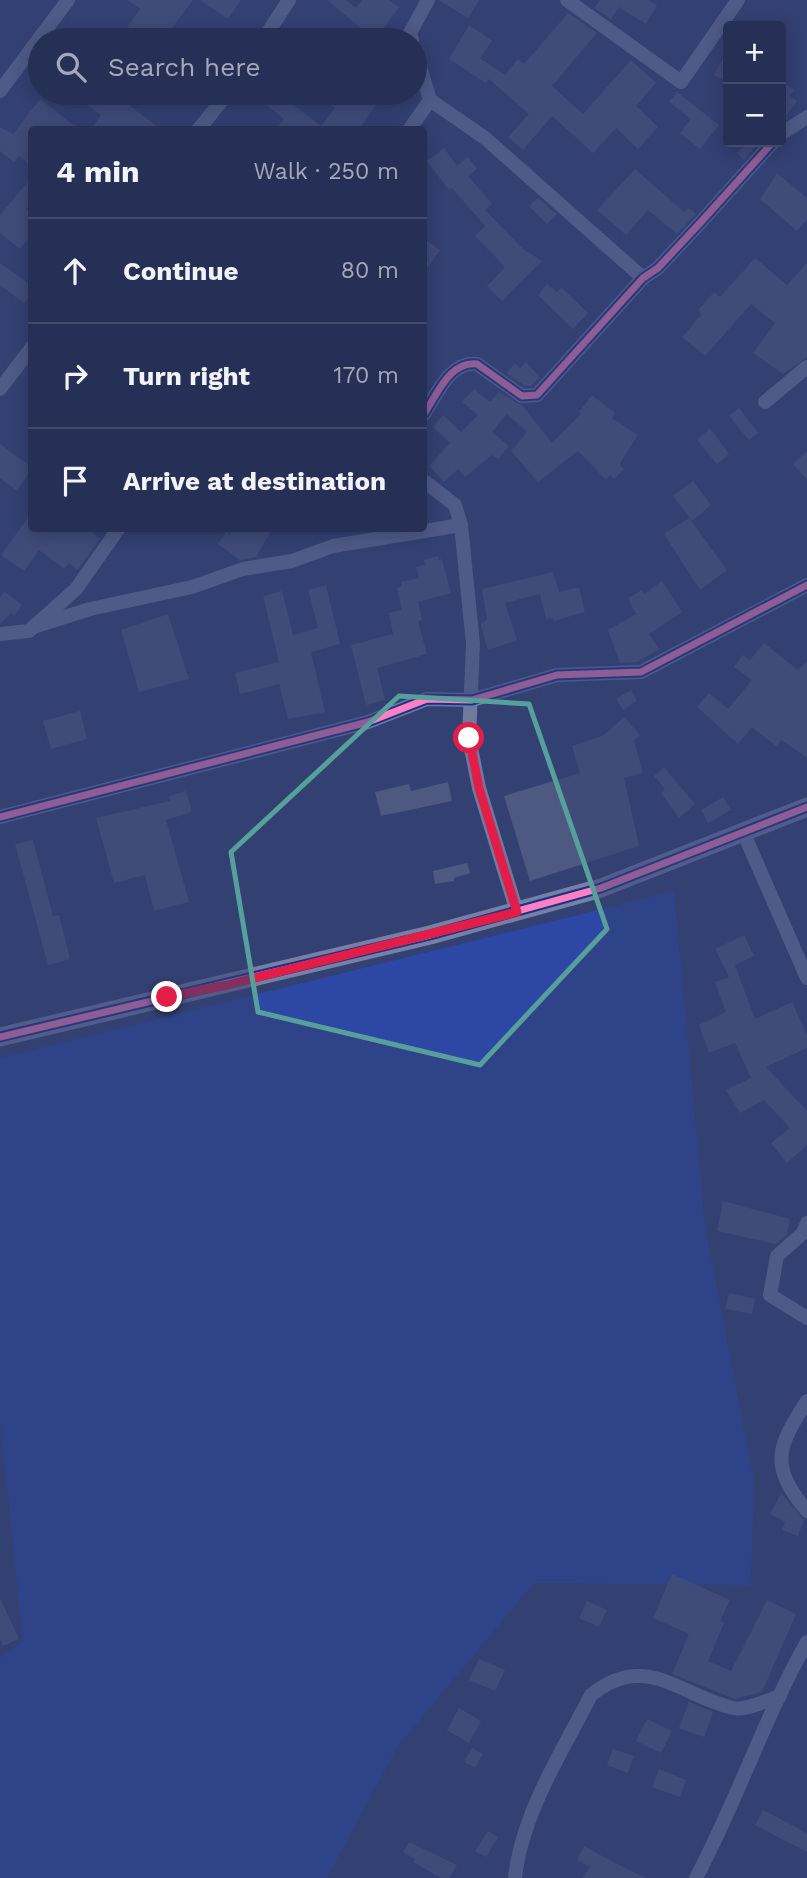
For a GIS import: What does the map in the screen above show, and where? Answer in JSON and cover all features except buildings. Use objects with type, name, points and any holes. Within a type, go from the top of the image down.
[{"type":"street","points":[[47,28],[68,0]]},
{"type":"street","points":[[270,28],[289,0]]},
{"type":"street","points":[[413,28],[428,0]]},
{"type":"street","points":[[567,0],[681,82],[738,0]]},
{"type":"street","points":[[0,92],[28,54]]},
{"type":"street","points":[[427,90],[430,100],[485,138],[643,278]]},
{"type":"street","points":[[427,104],[430,100]]},
{"type":"street","points":[[201,126],[218,105]]},
{"type":"street","points":[[412,126],[426,105]]},
{"type":"street","points":[[786,131],[807,117]]},
{"type":"street","points":[[427,410],[453,370],[469,363],[477,364],[522,396],[537,395],[643,278],[658,268],[768,147]]},
{"type":"street","points":[[0,389],[28,352]]},
{"type":"street","points":[[765,402],[807,366]]},
{"type":"street","points":[[427,483],[455,505],[461,525],[473,644],[469,738],[479,788],[517,912]]},
{"type":"street","points":[[427,530],[461,525]]},
{"type":"street","points":[[0,634],[29,631],[76,589],[116,532]]},
{"type":"street","points":[[361,532],[374,539]]},
{"type":"street","points":[[33,627],[86,610],[192,587],[243,569],[292,561],[333,546],[418,532]]},
{"type":"street","points":[[0,817],[368,722],[427,699],[472,700],[557,675],[642,672],[807,585]]},
{"type":"street","points":[[76,589],[86,610]]},
{"type":"street","points":[[0,1037],[227,985],[517,912],[601,888],[807,807]]},
{"type":"street","points":[[744,834],[807,978]]},
{"type":"street","points":[[807,1223],[803,1233],[778,1256],[770,1295],[807,1318]]},
{"type":"street","points":[[807,1401],[791,1425],[781,1450],[780,1471],[807,1511]]},
{"type":"street","points":[[696,1878],[720,1833],[780,1696],[807,1642]]},
{"type":"street","points":[[515,1878],[521,1846],[544,1787],[591,1695],[600,1687],[616,1679],[636,1675],[658,1678],[735,1709],[780,1696]]},
{"type":"highlighted area","points":[[399,696],[529,704],[607,929],[480,1065],[258,1012],[231,852]]},
{"type":"shaded area","points":[[674,891],[705,1226],[754,1481],[751,1585],[534,1583],[398,1746],[327,1878],[0,1878],[0,1658],[23,1641],[0,1422],[0,1058]]},
{"type":"cycle path","points":[[427,409],[451,373],[467,365],[477,364],[522,396],[537,395],[643,278],[658,268],[768,147]]},
{"type":"cycle path","points":[[0,817],[368,722],[427,699],[472,700],[557,675],[641,672],[807,585]]},
{"type":"cycle path","points":[[0,1037],[430,935],[601,888],[807,807]]},
{"type":"route","points":[[167,997],[227,985],[517,912],[479,788],[469,738]]}]
